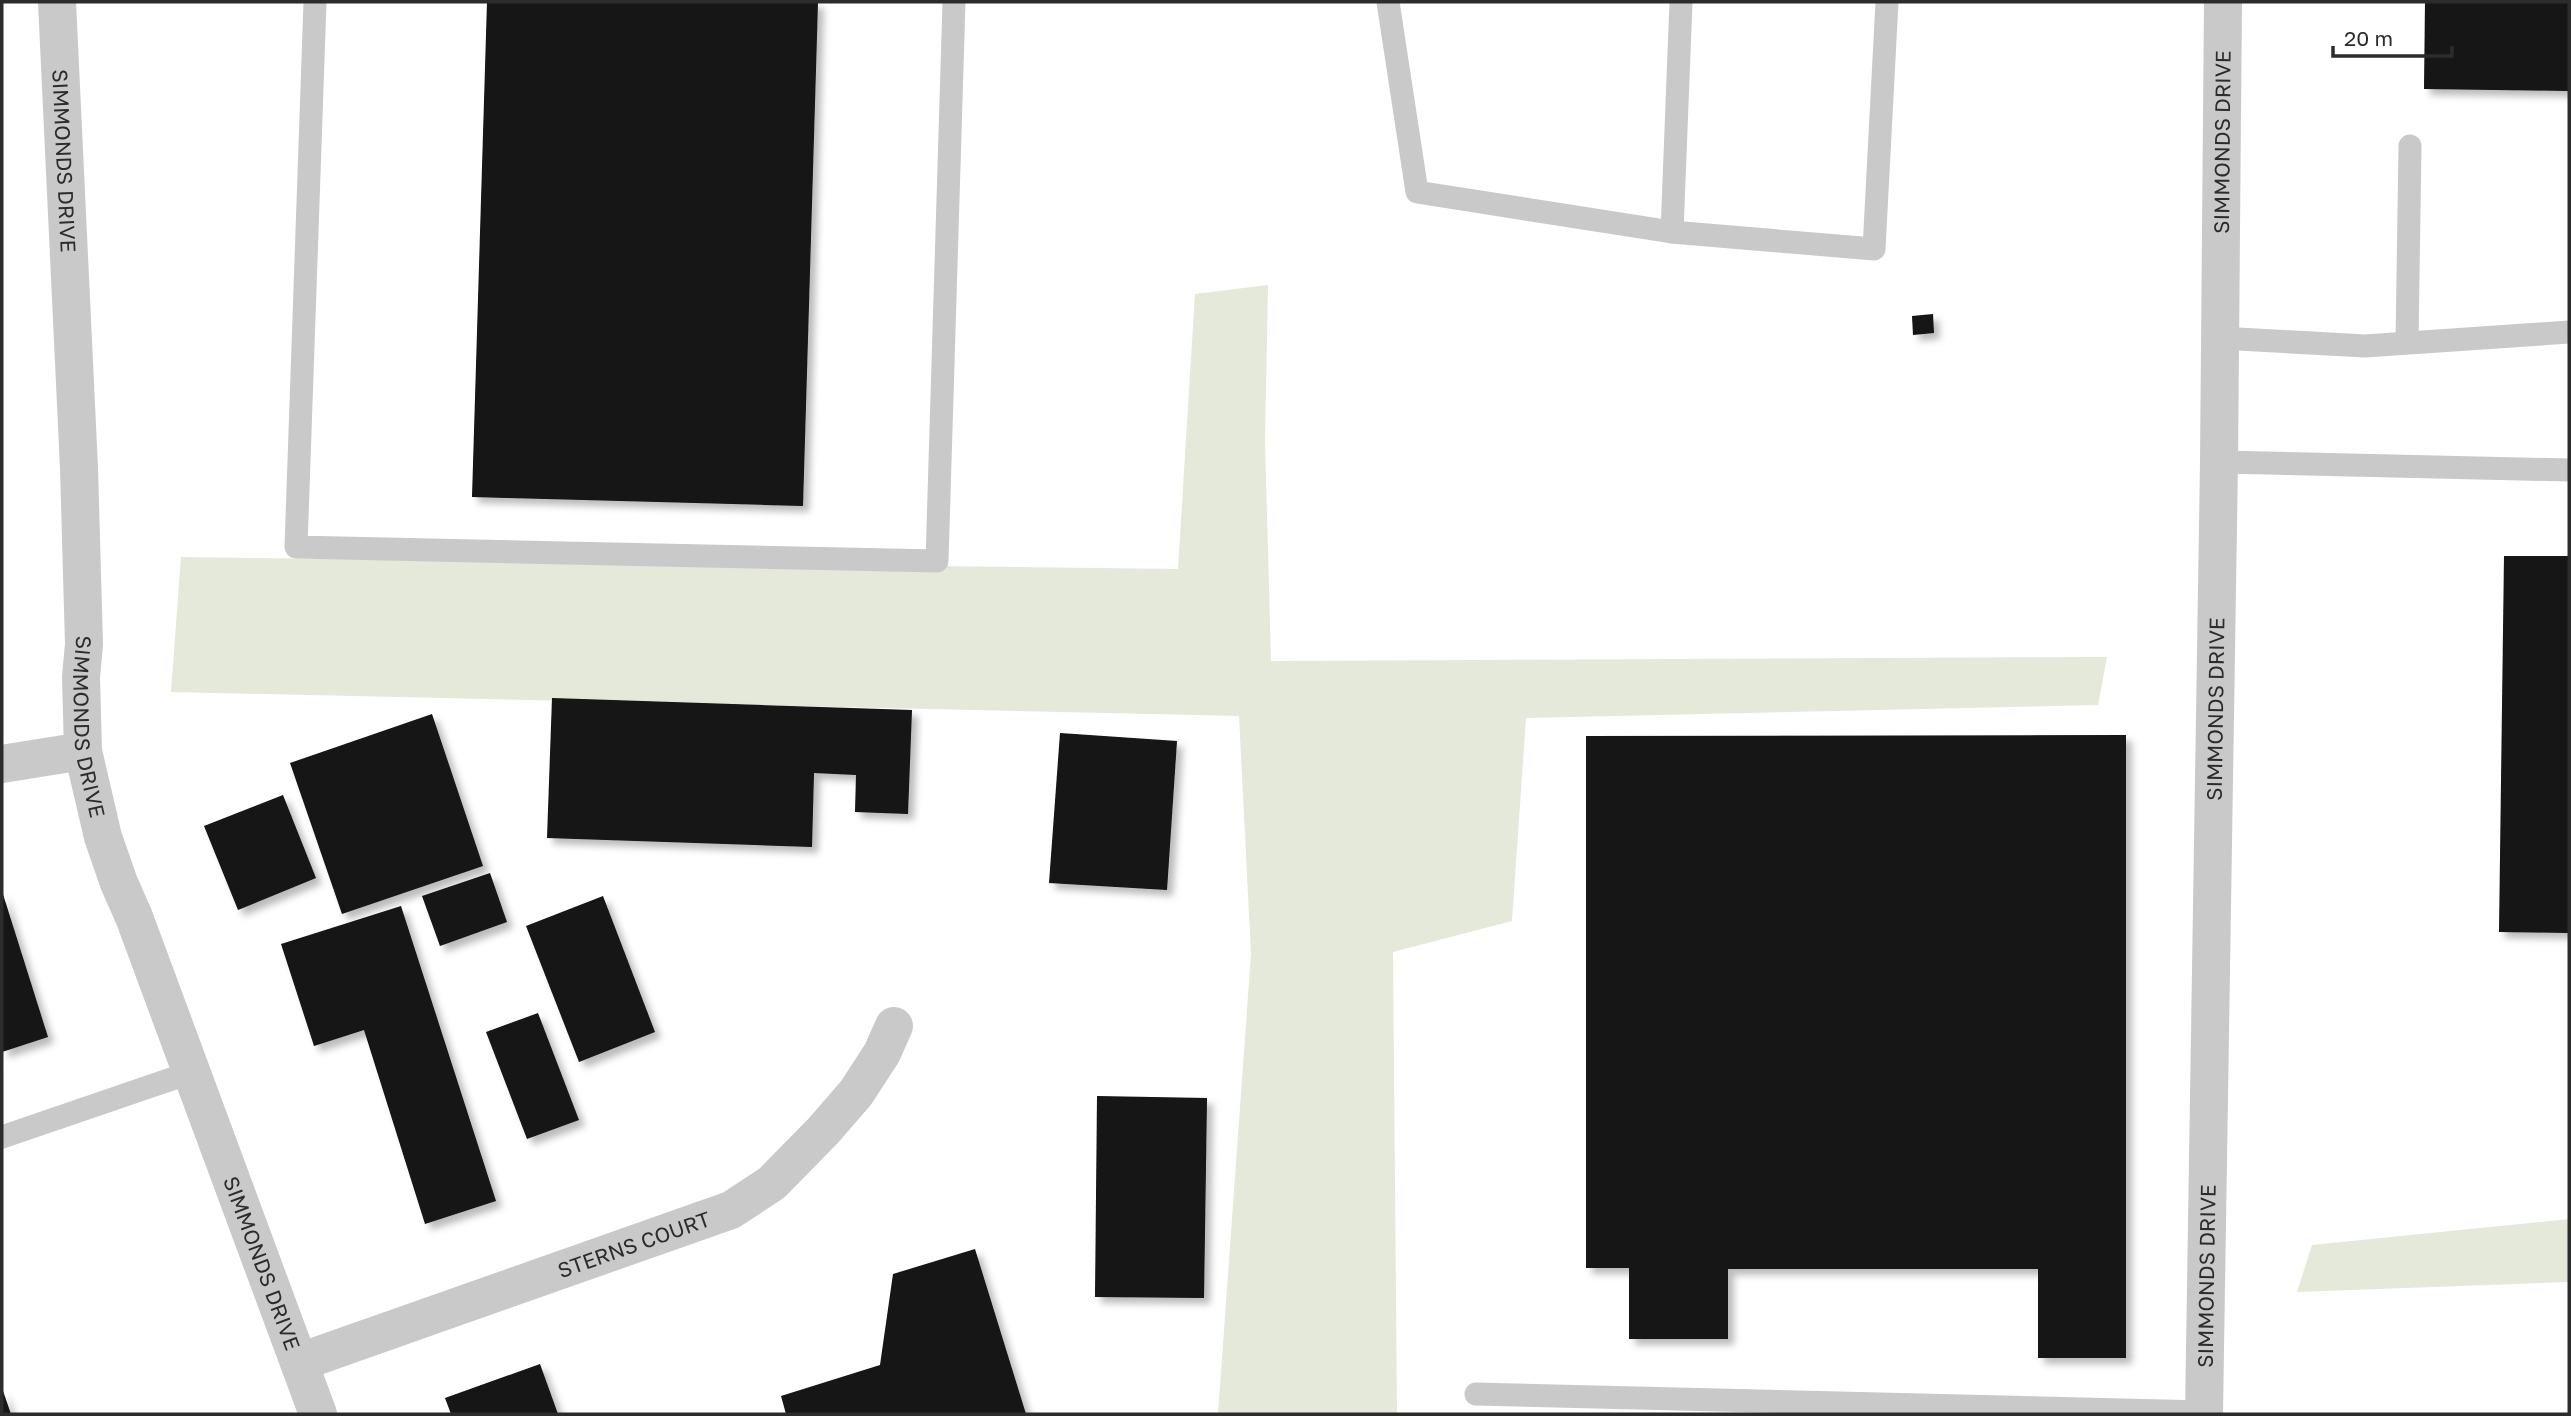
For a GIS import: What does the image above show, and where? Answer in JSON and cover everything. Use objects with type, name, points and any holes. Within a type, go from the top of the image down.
[{"type":"street","name":"SIMMONDS DRIVE","points":[[57,2],[79,468],[84,644],[81,677],[83,751],[103,837],[318,1414]]},
{"type":"street","name":"SIMMONDS DRIVE","points":[[2204,1413],[2219,462],[2223,2]]},
{"type":"street","points":[[2,764],[83,751]]},
{"type":"street","name":"STERNS COURT","points":[[300,1362],[731,1210],[772,1183],[823,1131],[856,1093],[882,1053],[894,1026]]},
{"type":"lane","points":[[315,2],[296,547],[937,561],[954,2]]},
{"type":"lane","points":[[1388,2],[1418,192],[1672,232],[1874,250],[1887,2]]},
{"type":"lane","points":[[1672,232],[1681,2]]},
{"type":"lane","points":[[2407,343],[2410,146]]},
{"type":"lane","points":[[2220,338],[2365,346],[2569,332]]},
{"type":"lane","points":[[2219,462],[2569,470]]},
{"type":"lane","points":[[2,1137],[192,1072]]},
{"type":"lane","points":[[1476,1394],[2204,1413]]},
{"type":"shaded area","points":[[1268,285],[1265,441],[1271,661],[2107,657],[2098,705],[1526,718],[1512,921],[1393,952],[1397,1414],[1218,1414],[1251,954],[1239,716],[171,692],[181,557],[1178,569],[1195,294]]},
{"type":"shaded area","points":[[2569,1219],[2569,1282],[2297,1292],[2312,1245]]},
{"type":"building","points":[[487,2],[818,2],[803,506],[472,497]]},
{"type":"building","points":[[2425,2],[2569,2],[2569,91],[2424,89]]},
{"type":"building","points":[[1933,314],[1934,333],[1913,335],[1912,316]]},
{"type":"building","points":[[2504,556],[2569,556],[2569,933],[2499,932]]},
{"type":"building","points":[[552,698],[912,710],[908,814],[855,812],[856,775],[814,773],[812,847],[547,838]]},
{"type":"building","points":[[432,714],[483,866],[342,914],[290,763]]},
{"type":"building","points":[[1060,733],[1177,741],[1167,890],[1049,883]]},
{"type":"building","points":[[2126,735],[2126,1358],[2038,1358],[2038,1269],[1728,1269],[1728,1339],[1629,1339],[1629,1268],[1586,1268],[1586,736]]},
{"type":"building","points":[[283,795],[316,878],[238,910],[204,826]]},
{"type":"building","points":[[490,873],[507,922],[440,946],[422,896]]},
{"type":"building","points":[[2,891],[48,1037],[2,1052]]},
{"type":"building","points":[[603,896],[655,1032],[579,1062],[526,926]]},
{"type":"building","points":[[401,906],[496,1201],[425,1224],[364,1030],[314,1046],[281,944]]},
{"type":"building","points":[[538,1013],[579,1120],[527,1139],[486,1032]]},
{"type":"building","points":[[1097,1096],[1207,1098],[1204,1298],[1095,1297]]},
{"type":"building","points":[[975,1249],[1026,1414],[786,1414],[781,1396],[880,1365],[893,1274]]},
{"type":"building","points":[[540,1364],[558,1414],[451,1414],[445,1398]]},
{"type":"building","points":[[2,1388],[11,1414],[2,1414]]}]
